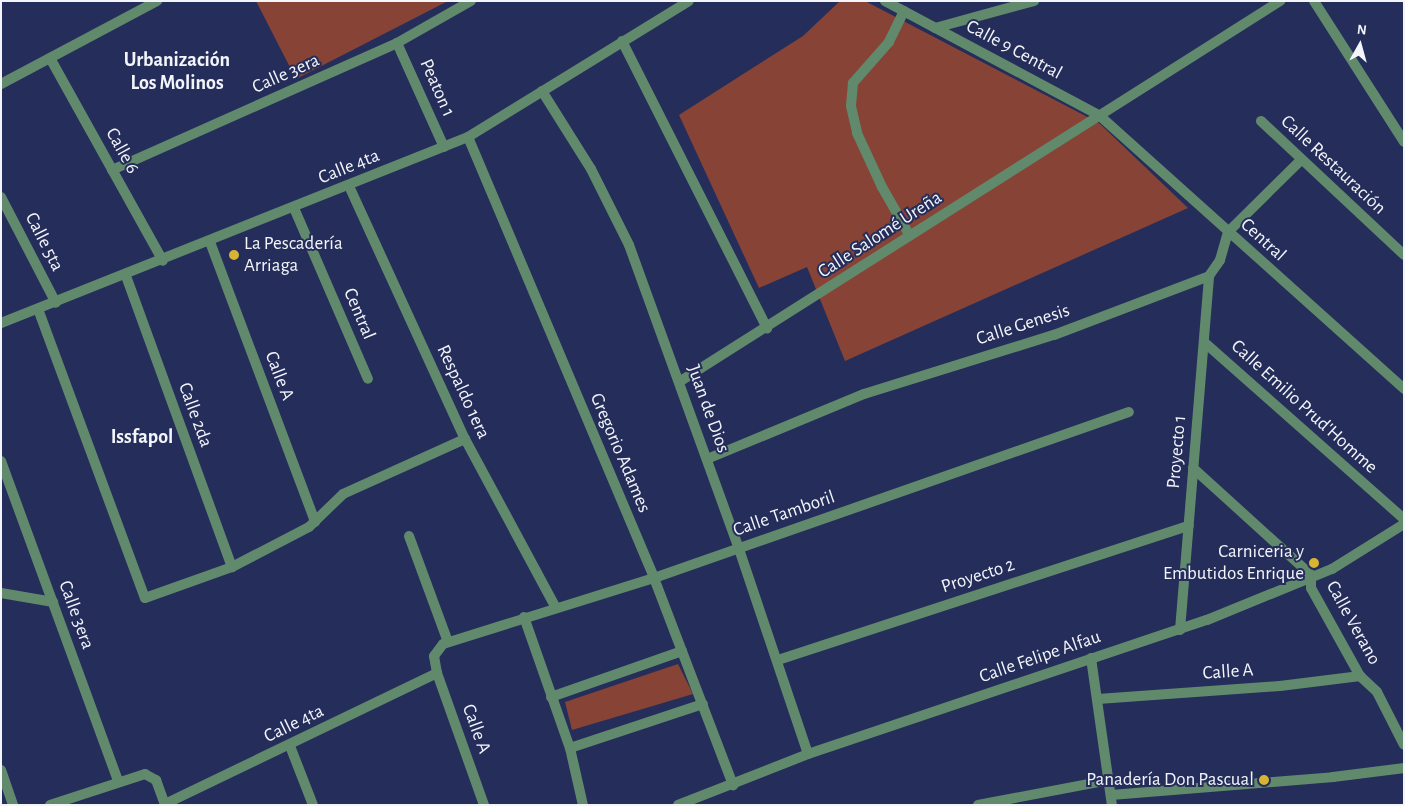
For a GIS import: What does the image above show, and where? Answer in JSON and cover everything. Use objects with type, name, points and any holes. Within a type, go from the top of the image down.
[{"type":"street","points":[[1,84],[157,1]]},
{"type":"street","name":"Calle 3era","points":[[112,170],[397,43],[471,1]]},
{"type":"street","name":"Calle 4ta","points":[[1,323],[126,276],[468,137],[689,1]]},
{"type":"street","name":"Calle 9 Central","points":[[885,1],[1100,116]]},
{"type":"street","points":[[935,28],[1034,1]]},
{"type":"street","name":"Calle Salomé Ureña","points":[[679,382],[767,328],[1280,1]]},
{"type":"street","points":[[1314,1],[1404,142]]},
{"type":"street","points":[[904,11],[889,42],[853,83],[851,106],[857,133],[882,187],[910,236]]},
{"type":"street","points":[[622,41],[767,328]]},
{"type":"street","name":"Peaton 1","points":[[397,43],[444,147]]},
{"type":"street","name":"Calle 6","points":[[50,58],[163,261]]},
{"type":"street","name":"Juan de Dios","points":[[542,91],[591,169],[629,245],[707,458],[778,660],[808,754]]},
{"type":"street","name":"Central","points":[[1100,116],[1404,389]]},
{"type":"street","name":"Calle Restauración","points":[[1261,121],[1404,255]]},
{"type":"street","name":"Gregorio Adames","points":[[468,137],[654,578],[733,785]]},
{"type":"street","points":[[1209,276],[1220,260],[1228,232],[1301,160]]},
{"type":"street","name":"Respaldo 1era","points":[[350,186],[465,439],[556,608]]},
{"type":"street","name":"Calle 5ta","points":[[1,197],[56,303]]},
{"type":"street","name":"Central","points":[[294,208],[368,379]]},
{"type":"street","name":"Calle A","points":[[210,242],[315,522]]},
{"type":"street","name":"Calle 2da","points":[[126,276],[232,567]]},
{"type":"street","name":"Proyecto 1","points":[[1180,630],[1209,276]]},
{"type":"street","name":"Calle Genesis","points":[[707,458],[864,394],[1054,334],[1209,276]]},
{"type":"street","points":[[38,309],[145,598],[232,567],[315,522],[344,494],[465,439]]},
{"type":"street","name":"Calle Emilio Prud'Homme","points":[[1204,342],[1404,518]]},
{"type":"street","name":"Calle Tamboril","points":[[448,642],[654,578],[1129,412]]},
{"type":"street","name":"Calle 3era","points":[[1,461],[118,781]]},
{"type":"street","name":"Calle Verano","points":[[1193,468],[1312,576],[1311,588],[1360,676],[1377,692],[1404,745]]},
{"type":"street","name":"Calle Felipe Alfau","points":[[678,805],[707,800],[733,785],[808,754],[1091,658],[1180,630],[1332,569],[1404,524]]},
{"type":"street","name":"Proyecto 2","points":[[778,660],[1189,526]]},
{"type":"street","points":[[409,536],[448,642]]},
{"type":"street","points":[[1,593],[53,602]]},
{"type":"street","points":[[524,617],[570,748],[583,805]]},
{"type":"street","name":"Calle A","points":[[448,642],[434,656],[437,673],[484,805]]},
{"type":"street","points":[[552,696],[682,651]]},
{"type":"street","points":[[1091,658],[1111,800],[1333,778],[1404,768]]},
{"type":"street","name":"Calle 4ta","points":[[165,804],[290,746],[437,673]]},
{"type":"street","name":"Calle A","points":[[1098,699],[1280,686],[1360,676]]},
{"type":"street","points":[[570,748],[702,704]]},
{"type":"street","points":[[290,746],[313,805]]},
{"type":"street","points":[[1,770],[13,805]]},
{"type":"street","points":[[50,805],[144,774],[156,780],[165,804]]},
{"type":"street","points":[[978,805],[1109,780]]},
{"type":"shaded area","points":[[256,1],[448,1],[296,79]]},
{"type":"shaded area","points":[[840,1],[865,1],[1099,123],[1188,208],[845,361],[807,267],[759,288],[679,115],[803,36]]},
{"type":"shaded area","points":[[678,664],[693,694],[572,730],[565,702]]},
{"type":"place","name":"La Pescadería Arriaga","points":[[234,255]]},
{"type":"place","name":"Carniceria y Embutidos Enrique","points":[[1314,563]]},
{"type":"place","name":"Panadería Don Pascual","points":[[1264,780]]},
{"type":"district","name":"Urbanización Los Molinos","points":[[177,72]]},
{"type":"district","name":"Issfapol","points":[[142,437]]}]
